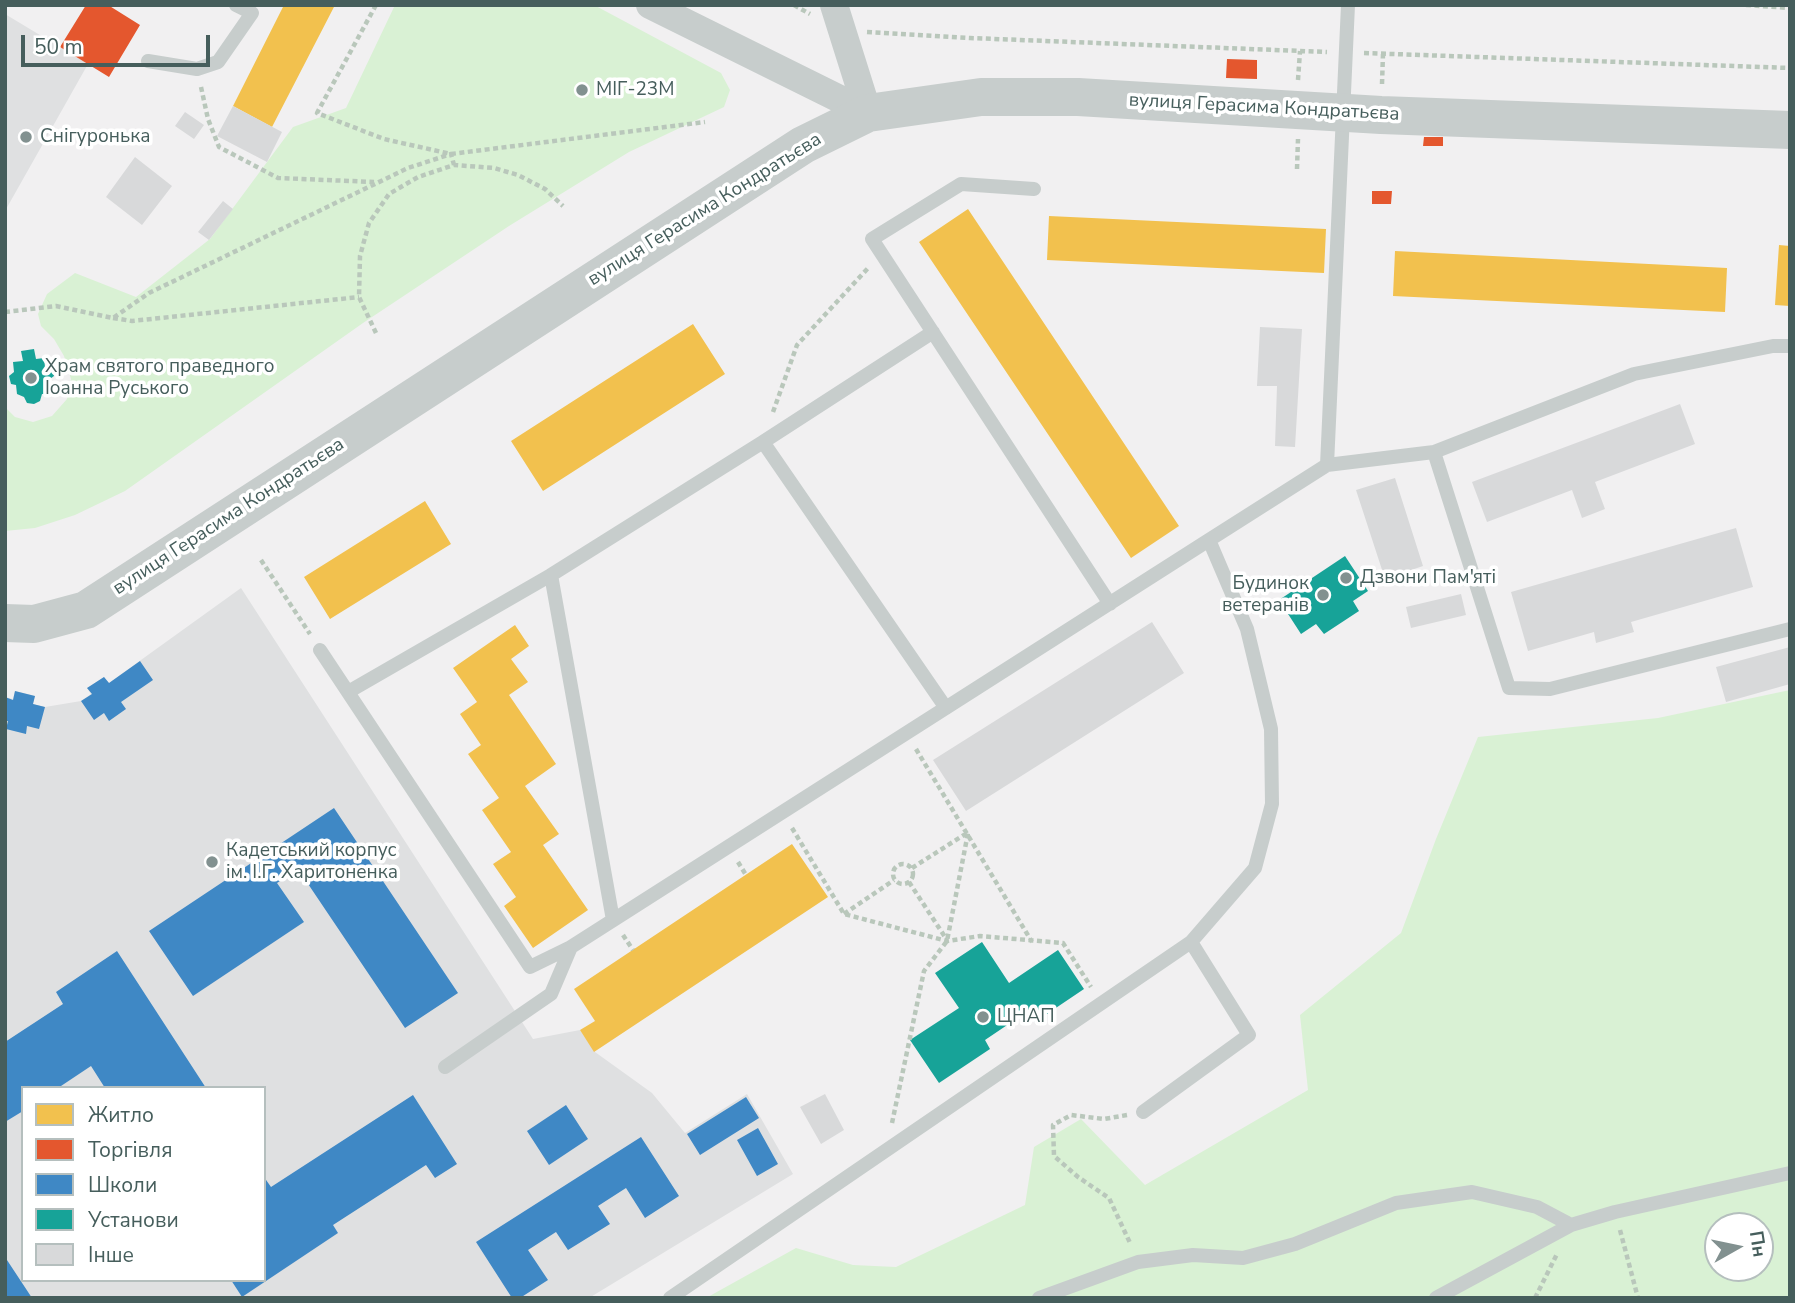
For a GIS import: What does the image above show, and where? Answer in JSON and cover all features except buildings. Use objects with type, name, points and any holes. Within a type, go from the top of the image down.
[{"type":"main road","name":"вулиця Герасима Кондратьєва","points":[[5,623],[34,624],[86,610],[803,145],[868,113],[981,97],[1078,97],[1343,113],[1790,130]]},
{"type":"street","points":[[650,5],[868,113]]},
{"type":"street","points":[[838,18],[868,113]]},
{"type":"lane","points":[[148,61],[197,69],[218,62],[252,13],[236,5]]},
{"type":"lane","points":[[1327,465],[1348,5]]},
{"type":"lane","points":[[1034,190],[961,184],[872,239],[1110,604]]},
{"type":"lane","points":[[348,692],[551,575],[933,332]]},
{"type":"lane","points":[[320,650],[530,967],[570,947],[613,920],[1327,465],[1434,452],[1634,374],[1773,346],[1790,346]]},
{"type":"lane","points":[[762,442],[946,708]]},
{"type":"lane","points":[[1434,452],[1509,688],[1550,689],[1790,629]]},
{"type":"lane","points":[[670,1298],[1191,942],[1255,868],[1272,804],[1271,729],[1247,629],[1209,540]]},
{"type":"lane","points":[[551,575],[613,920]]},
{"type":"lane","points":[[1143,1112],[1249,1035],[1191,942]]},
{"type":"lane","points":[[445,1067],[551,994],[570,947]]},
{"type":"lane","points":[[1436,1298],[1571,1225],[1615,1212],[1790,1173]]},
{"type":"lane","points":[[1039,1298],[1138,1262],[1193,1255],[1243,1258],[1295,1244],[1396,1203],[1472,1192],[1537,1207],[1571,1225]]},
{"type":"path","points":[[376,5],[317,113],[384,139],[451,154]]},
{"type":"path","points":[[1746,5],[1790,8]]},
{"type":"path","points":[[838,18],[970,38],[1790,68]]},
{"type":"path","points":[[1382,85],[1383,54]]},
{"type":"path","points":[[197,69],[208,119],[219,148],[278,178],[378,182]]},
{"type":"path","points":[[113,318],[149,293],[408,168],[451,154],[705,122]]},
{"type":"path","points":[[1297,169],[1298,138]]},
{"type":"path","points":[[451,154],[454,165]]},
{"type":"path","points":[[376,333],[359,296],[360,256],[369,223],[389,194],[418,177],[454,165],[494,168],[518,175],[545,188],[563,206]]},
{"type":"path","points":[[762,442],[797,345],[881,253]]},
{"type":"path","points":[[5,312],[56,306],[132,321],[359,296]]},
{"type":"path","points":[[261,560],[320,650]]},
{"type":"path","points":[[906,733],[1032,942]]},
{"type":"path","points":[[782,812],[844,915],[947,941],[981,936],[1063,943],[1102,1004]]},
{"type":"path","points":[[912,868],[968,833]]},
{"type":"path","points":[[886,1151],[924,971],[947,941],[968,833]]},
{"type":"path","points":[[906,863],[912,868],[914,876],[909,882],[901,884],[894,880],[893,872],[897,864],[906,863]]},
{"type":"path","points":[[844,915],[894,880]]},
{"type":"path","points":[[909,882],[947,941]]},
{"type":"path","points":[[1138,1262],[1109,1198],[1078,1177],[1054,1156],[1053,1125],[1071,1115],[1104,1119],[1143,1112]]},
{"type":"path","points":[[1615,1212],[1637,1298]]},
{"type":"path","points":[[1535,1298],[1571,1225]]},
{"type":"shaded area","name":"Снігуронька","points":[[5,14],[88,64],[5,211]]},
{"type":"shaded area","name":"Кадетський корпус ім. І.Г. Харитоненка","points":[[241,588],[533,1039],[580,1030],[595,1052],[652,1093],[685,1133],[747,1094],[793,1174],[589,1298],[5,1298],[5,697],[13,699],[15,691],[35,696],[33,704],[45,707],[81,701],[91,694],[87,688],[104,677],[109,683]]},
{"type":"green space","points":[[395,5],[594,5],[721,73],[730,90],[724,107],[629,152],[509,226],[363,323],[125,491],[75,515],[35,528],[5,531],[5,407],[15,417],[33,422],[52,416],[67,399],[71,379],[64,356],[54,339],[41,326],[38,314],[47,294],[75,273],[136,297],[210,239],[293,127],[346,108]]},
{"type":"green space","points":[[1790,690],[1790,1298],[706,1298],[796,1248],[853,1265],[896,1267],[1025,1205],[1034,1147],[1081,1119],[1145,1185],[1308,1090],[1300,1015],[1401,933],[1478,737],[1658,718]]},
{"type":"place","name":"МІГ-23М","points":[[582,90]]},
{"type":"place","name":"Снігуронька","points":[[26,137]]},
{"type":"place","name":"Храм святого праведного Іоанна Руського","points":[[31,378]]},
{"type":"place","name":"Дзвони Пам'яті","points":[[1346,578]]},
{"type":"place","name":"Будинок ветеранів","points":[[1323,595]]},
{"type":"place","name":"Кадетський корпус ім. І.Г. Харитоненка","points":[[212,862]]},
{"type":"place","name":"ЦНАП","points":[[983,1017]]}]
